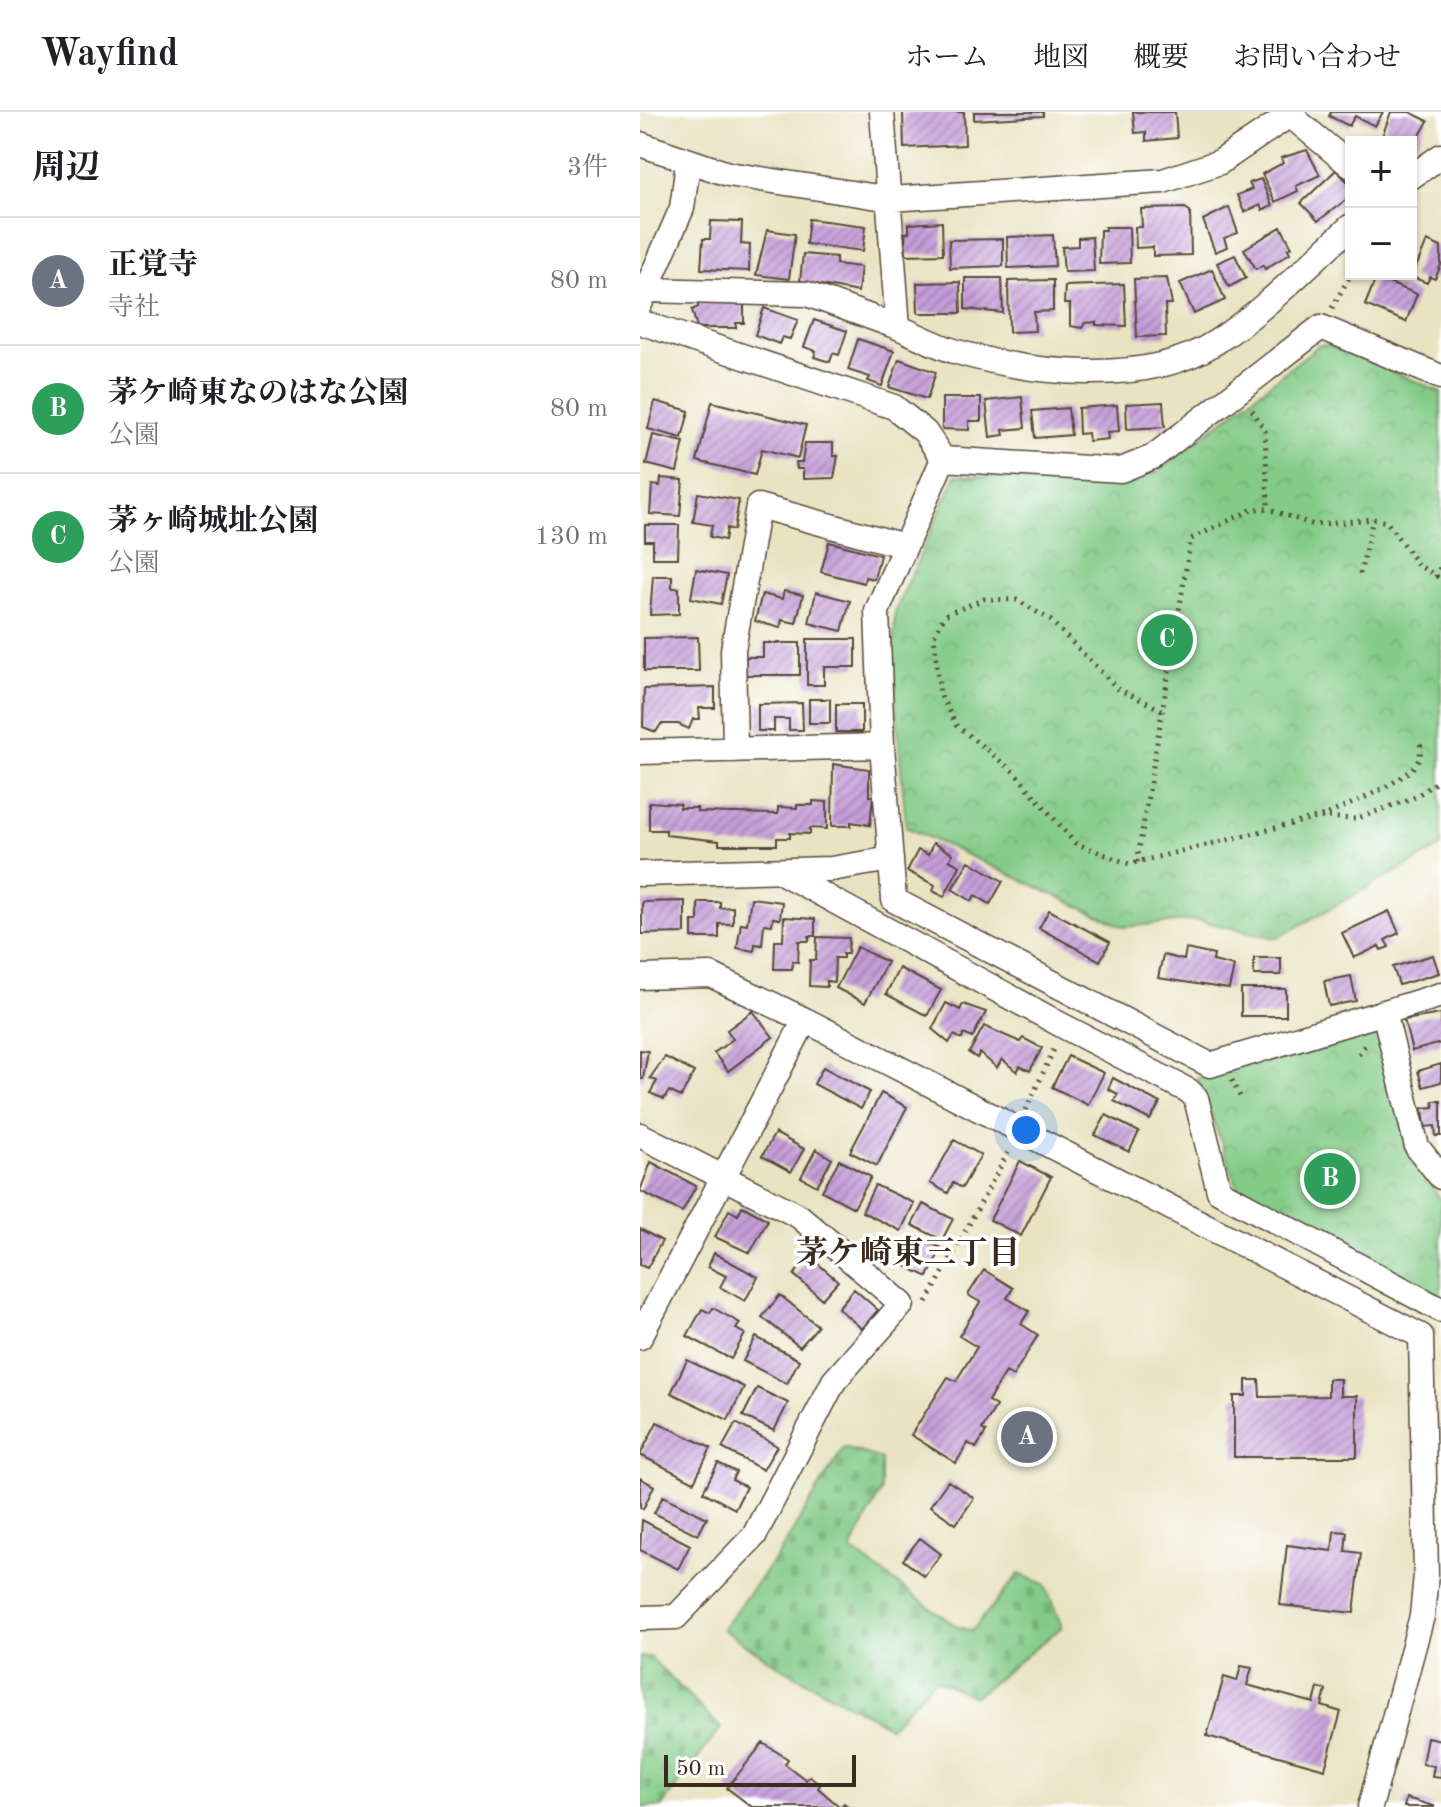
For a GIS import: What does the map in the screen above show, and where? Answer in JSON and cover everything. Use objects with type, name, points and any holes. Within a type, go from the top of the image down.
[{"type":"street","points":[[882,112],[891,199],[898,327]]},
{"type":"street","points":[[640,144],[688,163],[728,174],[891,199],[1163,181],[1220,162],[1292,114],[1345,161]]},
{"type":"street","points":[[1417,173],[1441,156]]},
{"type":"street","points":[[688,163],[682,208],[643,297],[807,294],[954,351],[1030,367],[1085,371],[1163,367],[1215,343],[1345,231]]},
{"type":"street","points":[[943,459],[1121,470],[1153,457],[1326,318],[1441,377]]},
{"type":"street","points":[[640,322],[894,407],[925,432],[943,459]]},
{"type":"street","points":[[943,459],[877,611],[882,746],[894,900],[1210,1065],[1441,995]]},
{"type":"street","points":[[735,750],[733,650],[758,506],[905,546]]},
{"type":"street","points":[[640,752],[882,746]]},
{"type":"street","points":[[640,874],[831,869],[891,859]]},
{"type":"street","points":[[779,871],[1189,1091],[1196,1098],[1219,1191],[1441,1310]]},
{"type":"street","points":[[640,977],[711,975],[805,1020],[1421,1336],[1432,1419],[1422,1616],[1370,1807]]},
{"type":"street","points":[[1384,1012],[1417,1147],[1441,1177]]},
{"type":"street","points":[[642,1328],[805,1020]]},
{"type":"street","points":[[640,1135],[799,1216],[902,1304],[834,1381],[754,1536],[676,1617],[640,1618]]},
{"type":"path","points":[[1326,318],[1348,280]]},
{"type":"path","points":[[1239,389],[1265,431],[1268,509]]},
{"type":"path","points":[[1137,862],[1191,539],[1253,509],[1268,509],[1314,525],[1373,519],[1387,522],[1418,565],[1438,578],[1441,565]]},
{"type":"path","points":[[1360,574],[1373,519]]},
{"type":"path","points":[[1162,710],[1118,689],[1050,620],[1017,600],[984,599],[945,615],[934,636],[940,694],[956,725],[1014,772],[1075,843],[1129,864],[1320,817],[1367,796],[1414,767],[1419,758],[1421,741]]},
{"type":"path","points":[[1320,817],[1356,819],[1415,797],[1441,779]]},
{"type":"path","points":[[926,1303],[1011,1146],[1065,1027]]},
{"type":"green space","points":[[1319,345],[1329,345],[1441,392],[1441,847],[1277,938],[1196,920],[1124,927],[906,827],[893,668],[895,612],[956,475],[1122,484],[1159,471]]},
{"type":"green space","points":[[1378,1025],[1412,1160],[1441,1200],[1441,1298],[1242,1198],[1197,1078]]},
{"type":"green space","points":[[844,1447],[881,1459],[881,1491],[851,1550],[956,1626],[972,1631],[1019,1574],[1045,1584],[1062,1627],[974,1697],[935,1679],[890,1727],[780,1667],[722,1629],[780,1552]]},
{"type":"green space","points":[[640,1657],[650,1657],[721,1728],[661,1807],[640,1807]]},
{"type":"building","points":[[903,112],[964,112],[965,145],[904,148]]},
{"type":"building","points":[[974,112],[1043,112],[1043,116],[974,120]]},
{"type":"building","points":[[1133,112],[1175,112],[1177,138],[1146,141],[1146,132],[1135,133]]},
{"type":"building","points":[[1331,112],[1383,112],[1375,126],[1355,116],[1349,126],[1329,116]]},
{"type":"building","points":[[1391,112],[1410,112],[1428,121],[1417,141],[1417,136],[1382,136]]},
{"type":"building","points":[[1307,150],[1320,175],[1296,186],[1298,191],[1275,202],[1262,174],[1283,163],[1281,158]]},
{"type":"building","points":[[1336,170],[1345,179],[1345,201],[1318,221],[1301,203]]},
{"type":"building","points":[[1261,179],[1272,206],[1262,210],[1260,205],[1244,212],[1237,195],[1252,189],[1249,183]]},
{"type":"building","points":[[1229,207],[1238,233],[1224,238],[1227,247],[1215,252],[1203,220]]},
{"type":"building","points":[[1185,208],[1190,211],[1191,255],[1153,256],[1153,247],[1136,248],[1135,227],[1142,227],[1141,209]]},
{"type":"building","points":[[809,219],[866,226],[863,251],[806,244]]},
{"type":"building","points":[[711,221],[742,222],[741,244],[750,245],[749,271],[701,269],[703,239],[710,239]]},
{"type":"building","points":[[942,222],[943,254],[906,255],[905,233],[909,233],[909,224]]},
{"type":"building","points":[[1105,227],[1129,227],[1130,263],[1099,264],[1100,230],[1106,230]]},
{"type":"building","points":[[1281,227],[1292,247],[1288,249],[1290,253],[1265,269],[1263,265],[1256,269],[1244,249]]},
{"type":"building","points":[[767,230],[795,234],[789,279],[756,275]]},
{"type":"building","points":[[1053,235],[1055,266],[1008,268],[1007,237]]},
{"type":"building","points":[[1092,237],[1094,271],[1064,272],[1062,247],[1078,246],[1078,238]]},
{"type":"building","points":[[1003,239],[1003,266],[950,268],[949,240]]},
{"type":"building","points":[[1427,241],[1441,247],[1441,265],[1435,279],[1430,277],[1427,283],[1417,279],[1417,265]]},
{"type":"building","points":[[803,254],[836,257],[836,264],[861,267],[858,292],[800,281]]},
{"type":"building","points":[[1235,255],[1246,278],[1229,287],[1217,263]]},
{"type":"building","points":[[1212,269],[1225,300],[1194,314],[1180,283]]},
{"type":"building","points":[[965,278],[1002,278],[1003,313],[965,309]]},
{"type":"building","points":[[1167,278],[1172,304],[1165,304],[1166,336],[1137,337],[1134,279]]},
{"type":"building","points":[[1053,280],[1053,311],[1034,312],[1035,331],[1009,332],[1008,281]]},
{"type":"building","points":[[1375,280],[1417,294],[1406,322],[1365,305]]},
{"type":"building","points":[[960,282],[961,313],[918,313],[917,283]]},
{"type":"building","points":[[1124,284],[1126,326],[1096,325],[1096,322],[1085,323],[1082,328],[1070,326],[1070,304],[1064,304],[1065,286]]},
{"type":"building","points":[[698,302],[744,302],[744,323],[736,323],[736,328],[697,328],[692,310],[698,307]]},
{"type":"building","points":[[764,308],[798,320],[790,339],[782,337],[779,344],[755,335]]},
{"type":"building","points":[[814,320],[847,331],[839,355],[833,353],[830,362],[814,357],[816,351],[804,347]]},
{"type":"building","points":[[858,339],[894,351],[882,386],[868,381],[870,377],[848,370]]},
{"type":"building","points":[[899,359],[936,372],[927,399],[889,387]]},
{"type":"building","points":[[1022,397],[1025,428],[1003,430],[1004,435],[990,437],[986,401]]},
{"type":"building","points":[[942,398],[981,398],[981,421],[969,421],[969,430],[942,429]]},
{"type":"building","points":[[655,401],[689,411],[682,438],[648,429]]},
{"type":"building","points":[[712,402],[806,425],[798,458],[762,449],[755,475],[697,461]]},
{"type":"building","points":[[1163,402],[1165,427],[1127,429],[1126,404]]},
{"type":"building","points":[[1117,405],[1119,431],[1107,432],[1108,439],[1089,441],[1088,433],[1079,434],[1078,408]]},
{"type":"building","points":[[1068,408],[1071,435],[1035,438],[1032,411]]},
{"type":"building","points":[[653,435],[684,442],[677,472],[646,464]]},
{"type":"building","points":[[805,443],[833,443],[833,456],[838,456],[834,478],[803,479],[803,469],[797,469],[796,462],[802,462]]},
{"type":"building","points":[[661,478],[683,480],[680,516],[650,514],[652,485],[660,486]]},
{"type":"building","points":[[698,493],[739,500],[734,530],[727,528],[725,540],[710,537],[712,525],[693,522]]},
{"type":"building","points":[[645,525],[679,525],[678,558],[653,558],[653,541],[645,541]]},
{"type":"building","points":[[829,542],[880,555],[874,579],[865,577],[864,583],[821,572]]},
{"type":"building","points":[[696,569],[727,575],[721,604],[691,598]]},
{"type":"building","points":[[653,576],[672,576],[672,588],[679,588],[679,614],[650,615]]},
{"type":"building","points":[[784,591],[803,595],[796,623],[782,620],[780,628],[755,621],[762,594],[782,599]]},
{"type":"building","points":[[816,592],[850,601],[842,631],[809,623]]},
{"type":"building","points":[[698,637],[699,671],[644,671],[644,638]]},
{"type":"building","points":[[807,639],[856,639],[856,667],[824,667],[824,685],[807,685]]},
{"type":"building","points":[[763,643],[800,643],[800,675],[746,675],[746,657],[763,657]]},
{"type":"building","points":[[715,687],[715,708],[699,708],[700,719],[693,719],[689,729],[678,724],[661,724],[656,732],[643,727],[644,689]]},
{"type":"building","points":[[809,699],[830,699],[830,723],[809,723]]},
{"type":"building","points":[[802,703],[803,730],[789,730],[789,719],[774,719],[774,731],[758,731],[758,704]]},
{"type":"building","points":[[836,704],[862,704],[862,732],[836,732]]},
{"type":"building","points":[[833,764],[869,769],[869,796],[873,796],[870,825],[851,822],[851,826],[832,826]]},
{"type":"building","points":[[813,801],[827,802],[827,829],[810,828],[810,834],[790,833],[790,838],[777,838],[777,845],[719,845],[719,841],[666,835],[666,830],[649,830],[649,802],[680,804],[680,808],[697,808],[697,812],[778,814],[778,807],[797,808],[797,805],[813,805]]},
{"type":"building","points":[[933,843],[953,854],[949,860],[960,866],[944,897],[933,891],[935,885],[907,871],[918,850],[928,855]]},
{"type":"building","points":[[969,861],[1003,881],[990,904],[975,895],[972,901],[952,889]]},
{"type":"building","points":[[751,898],[782,902],[780,919],[773,918],[772,925],[764,924],[762,945],[755,944],[754,951],[737,948],[741,923],[747,924]]},
{"type":"building","points":[[685,901],[685,933],[642,934],[642,902]]},
{"type":"building","points":[[698,902],[720,902],[720,908],[733,907],[733,924],[719,924],[719,938],[692,938],[692,921],[698,921]]},
{"type":"building","points":[[1049,910],[1110,942],[1100,961],[1039,928]]},
{"type":"building","points":[[1389,911],[1399,933],[1385,940],[1389,947],[1381,950],[1379,946],[1354,958],[1342,933]]},
{"type":"building","points":[[784,917],[815,919],[815,936],[809,936],[809,941],[799,941],[798,962],[793,961],[792,969],[774,969],[775,941],[783,941]]},
{"type":"building","points":[[817,937],[849,938],[848,954],[835,958],[834,982],[827,981],[827,987],[809,986],[810,960],[816,960]]},
{"type":"building","points":[[857,947],[887,962],[865,1003],[836,988]]},
{"type":"building","points":[[1186,949],[1214,955],[1213,961],[1234,966],[1229,989],[1158,978],[1163,955],[1184,960]]},
{"type":"building","points":[[1433,955],[1439,973],[1399,985],[1393,967]]},
{"type":"building","points":[[1254,958],[1281,958],[1281,975],[1254,975]]},
{"type":"building","points":[[899,968],[941,990],[927,1016],[886,994]]},
{"type":"building","points":[[1351,976],[1356,1001],[1329,1006],[1324,981]]},
{"type":"building","points":[[1241,989],[1286,989],[1286,1016],[1241,1016]]},
{"type":"building","points":[[946,1003],[960,1010],[963,1004],[986,1012],[972,1038],[964,1034],[962,1039],[954,1035],[949,1043],[932,1029]]},
{"type":"building","points":[[753,1011],[773,1037],[728,1071],[714,1053],[733,1039],[727,1030]]},
{"type":"building","points":[[1441,1014],[1441,1043],[1412,1051],[1404,1020]]},
{"type":"building","points":[[984,1026],[1020,1042],[1023,1038],[1042,1048],[1030,1071],[1020,1066],[1017,1072],[1002,1059],[997,1068],[980,1053],[977,1058],[969,1053]]},
{"type":"building","points":[[640,1050],[648,1051],[643,1079],[640,1079]]},
{"type":"building","points":[[1068,1056],[1104,1073],[1088,1105],[1052,1087]]},
{"type":"building","points":[[665,1057],[694,1072],[681,1097],[669,1091],[664,1099],[650,1093],[657,1081],[650,1078]]},
{"type":"building","points":[[1441,1064],[1441,1082],[1423,1087],[1418,1071]]},
{"type":"building","points":[[823,1067],[870,1092],[861,1109],[814,1084]]},
{"type":"building","points":[[1113,1078],[1160,1103],[1150,1120],[1114,1101],[1118,1094],[1108,1089]]},
{"type":"building","points":[[881,1093],[907,1107],[877,1166],[850,1152]]},
{"type":"building","points":[[1433,1101],[1441,1101],[1441,1136],[1436,1136],[1435,1126],[1425,1127],[1423,1108],[1434,1107]]},
{"type":"building","points":[[1106,1115],[1139,1132],[1129,1152],[1095,1135]]},
{"type":"building","points":[[775,1133],[804,1149],[791,1172],[762,1156]]},
{"type":"building","points":[[954,1140],[981,1155],[962,1188],[953,1183],[948,1193],[930,1183]]},
{"type":"building","points":[[816,1149],[832,1159],[817,1186],[801,1177]]},
{"type":"building","points":[[839,1160],[871,1177],[854,1208],[822,1191]]},
{"type":"building","points":[[1020,1161],[1051,1177],[1021,1236],[990,1220]]},
{"type":"building","points":[[651,1162],[696,1186],[682,1212],[640,1191]]},
{"type":"building","points":[[875,1185],[914,1203],[901,1231],[862,1212]]},
{"type":"building","points":[[923,1204],[953,1219],[942,1240],[912,1225]]},
{"type":"building","points":[[742,1206],[768,1220],[750,1253],[715,1237],[729,1210],[738,1215]]},
{"type":"building","points":[[640,1229],[662,1241],[647,1268],[640,1265]]},
{"type":"building","points":[[918,1237],[941,1248],[928,1277],[905,1266]]},
{"type":"building","points":[[714,1253],[758,1277],[745,1301],[720,1287],[726,1276],[708,1267]]},
{"type":"building","points":[[809,1256],[838,1281],[822,1299],[794,1275]]},
{"type":"building","points":[[984,1270],[1013,1288],[1007,1298],[1029,1311],[1021,1324],[1038,1335],[1013,1376],[1006,1372],[988,1401],[996,1406],[982,1429],[986,1432],[976,1448],[968,1443],[956,1463],[911,1435],[948,1377],[956,1381],[977,1347],[959,1336],[980,1302],[968,1295]]},
{"type":"building","points":[[854,1289],[878,1310],[862,1329],[838,1308]]},
{"type":"building","points":[[780,1295],[818,1326],[800,1347],[762,1317]]},
{"type":"building","points":[[713,1308],[740,1323],[736,1329],[745,1334],[731,1359],[687,1336],[702,1309],[710,1313]]},
{"type":"building","points":[[756,1337],[799,1360],[787,1384],[743,1361]]},
{"type":"building","points":[[687,1360],[744,1387],[728,1420],[671,1393]]},
{"type":"building","points":[[1328,1379],[1340,1379],[1340,1396],[1357,1396],[1357,1457],[1234,1457],[1234,1396],[1246,1396],[1246,1380],[1259,1380],[1260,1397],[1328,1396]]},
{"type":"building","points":[[757,1388],[788,1403],[774,1431],[743,1416]]},
{"type":"building","points":[[657,1422],[711,1448],[694,1482],[640,1455]]},
{"type":"building","points":[[736,1423],[777,1446],[763,1470],[722,1448]]},
{"type":"building","points":[[718,1463],[736,1472],[732,1480],[746,1487],[735,1509],[703,1492]]},
{"type":"building","points":[[640,1478],[654,1486],[643,1509],[640,1507]]},
{"type":"building","points":[[948,1481],[974,1498],[956,1524],[930,1506]]},
{"type":"building","points":[[663,1496],[707,1518],[698,1535],[654,1513]]},
{"type":"building","points":[[642,1520],[690,1545],[678,1569],[640,1550]]},
{"type":"building","points":[[1334,1531],[1347,1532],[1345,1551],[1361,1553],[1354,1613],[1280,1605],[1287,1545],[1332,1551]]},
{"type":"building","points":[[920,1538],[941,1554],[924,1576],[903,1560]]},
{"type":"building","points":[[1241,1666],[1252,1668],[1247,1685],[1314,1703],[1318,1688],[1326,1690],[1322,1706],[1341,1712],[1325,1769],[1207,1736],[1224,1677],[1237,1681]]},
{"type":"building","points":[[1427,1737],[1441,1740],[1441,1777],[1432,1776],[1434,1766],[1422,1764]]},
{"type":"building","points":[[763,1743],[788,1759],[785,1764],[806,1780],[810,1776],[820,1785],[818,1788],[840,1807],[752,1807],[727,1788]]},
{"type":"building","points":[[1406,1798],[1434,1806],[1434,1807],[1404,1807]]},
{"type":"place","name":"茅ヶ崎城址公園","points":[[1167,640]]},
{"type":"place","name":"茅ケ崎東なのはな公園","points":[[1330,1179]]},
{"type":"place","name":"正覚寺","points":[[1027,1437]]},
{"type":"district","name":"茅ケ崎東三丁目","points":[[908,1252]]}]
